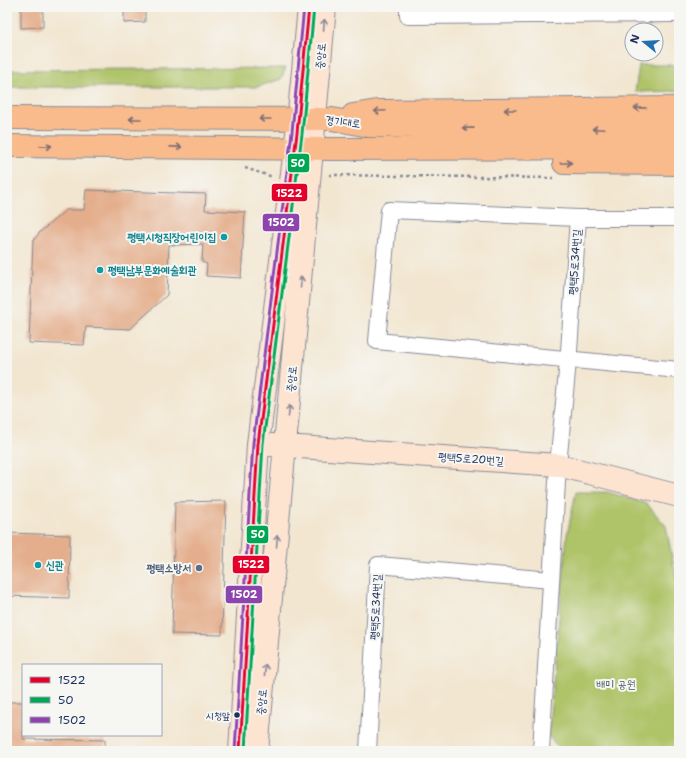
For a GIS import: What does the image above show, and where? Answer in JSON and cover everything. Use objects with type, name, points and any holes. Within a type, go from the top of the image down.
[{"type":"main road","name":"중앙로","points":[[309,7],[315,119]]},
{"type":"main road","name":"중앙로","points":[[240,751],[258,444],[300,180],[313,149],[325,7]]},
{"type":"main road","points":[[315,119],[377,111],[679,108]]},
{"type":"main road","name":"경기대로","points":[[7,118],[315,119],[370,126],[518,129],[679,128]]},
{"type":"main road","points":[[7,146],[313,149],[679,148]]},
{"type":"main road","points":[[313,149],[373,161],[679,164]]},
{"type":"main road","name":"중앙로","points":[[258,751],[286,446],[300,180]]},
{"type":"main road","name":"평택5로20번길","points":[[258,444],[558,465],[679,496]]},
{"type":"street","points":[[408,7],[408,16],[648,11],[679,14]]},
{"type":"street","points":[[578,218],[389,210],[377,342],[679,370]]},
{"type":"street","name":"평택5로34번길","points":[[541,751],[558,465],[568,359],[578,218],[679,218]]},
{"type":"street","name":"평택5로34번길","points":[[368,751],[378,566],[551,580]]},
{"type":"path","points":[[244,167],[300,180],[334,173],[554,178]]},
{"type":"green space","points":[[639,65],[679,65],[679,91],[635,92]]},
{"type":"green space","points":[[286,68],[281,79],[257,87],[7,87],[7,70]]},
{"type":"green space","name":"배미 공원","points":[[576,492],[608,492],[647,504],[666,526],[679,593],[679,751],[559,748],[548,736],[567,535]]},
{"type":"building","points":[[21,7],[43,7],[43,27],[21,28]]},
{"type":"building","points":[[124,7],[145,7],[145,22],[124,23]]},
{"type":"building","name":"평택남부문화예술회관","points":[[86,190],[206,194],[205,210],[245,212],[241,278],[206,276],[207,264],[202,262],[203,244],[169,245],[167,295],[130,329],[86,327],[84,345],[29,343],[33,241],[40,232],[66,210],[84,210]]},
{"type":"building","name":"평택소방서","points":[[226,501],[222,635],[172,634],[175,502]]},
{"type":"building","name":"신관","points":[[7,533],[70,535],[69,598],[7,596]]},
{"type":"building","points":[[7,702],[22,702],[23,739],[105,740],[105,751],[7,751]]},
{"type":"transit line","name":"1502","points":[[235,751],[253,443],[292,132],[304,7]]},
{"type":"transit line","name":"1522","points":[[240,751],[258,444],[297,133],[309,7]]},
{"type":"transit line","name":"50","points":[[245,751],[263,444],[302,134],[314,7]]},
{"type":"place","name":"평택시청직장어린이집","points":[[224,237]]},
{"type":"place","name":"평택남부문화예술회관","points":[[100,270]]},
{"type":"place","name":"신관","points":[[38,565]]},
{"type":"place","name":"평택소방서","points":[[199,568]]},
{"type":"place","name":"시청앞","points":[[237,715]]}]
